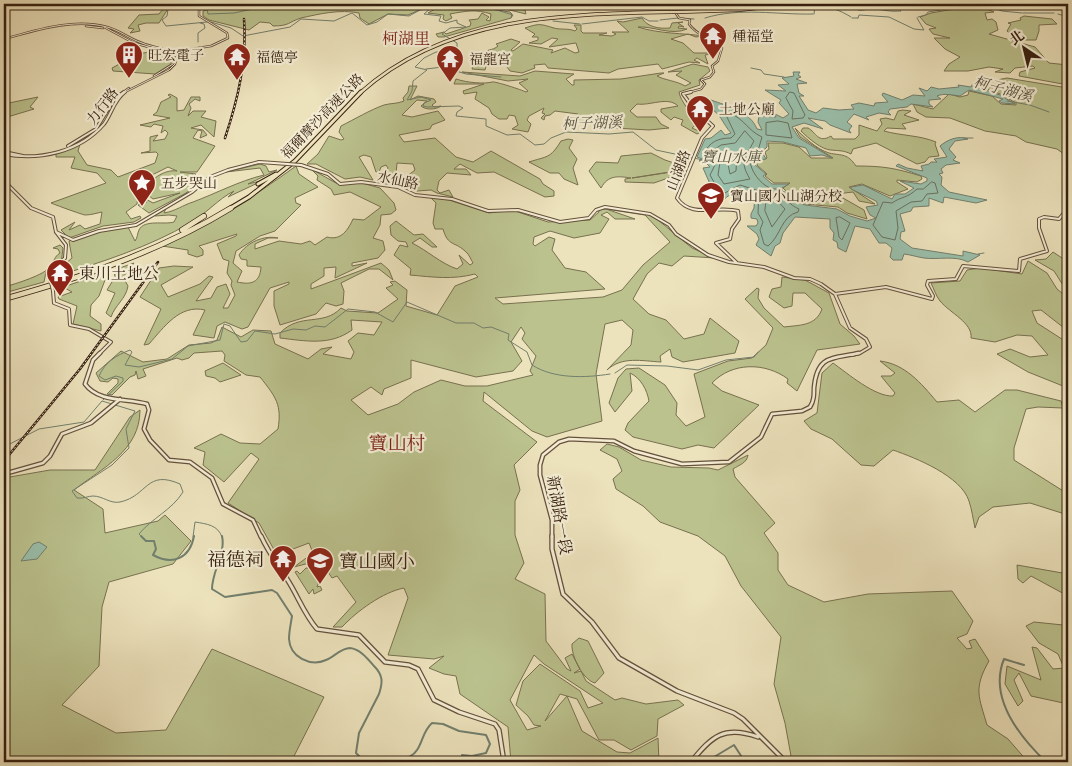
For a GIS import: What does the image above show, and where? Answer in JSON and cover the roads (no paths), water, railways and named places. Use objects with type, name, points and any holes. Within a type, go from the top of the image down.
[{"type":"highway","name":"福爾摩沙高速公路","points":[[675,11],[784,4]]},
{"type":"highway","name":"福爾摩沙高速公路","points":[[4,297],[106,263],[178,232],[230,204],[276,173],[296,156],[368,80],[399,60],[457,36],[517,22],[556,16],[746,9],[794,4]]},
{"type":"highway","name":"福爾摩沙高速公路","points":[[4,297],[107,266],[172,238],[225,211],[261,188],[294,162],[373,79],[404,60],[441,42]]},
{"type":"highway","points":[[258,184],[276,173]]},
{"type":"highway","points":[[178,232],[204,216]]},
{"type":"street","points":[[4,39],[55,28],[86,25],[104,28],[143,47],[172,52],[211,46],[228,38],[227,33],[202,18],[199,10],[208,4]]},
{"type":"street","points":[[670,4],[675,11]]},
{"type":"street","name":"山湖路","points":[[675,11],[679,18],[690,20],[689,24],[694,32],[711,38],[722,46],[718,61],[712,66],[714,71],[710,76],[701,80],[705,84],[702,90],[683,94],[694,109],[713,126],[703,136],[679,191],[678,200],[681,205],[691,209],[730,208],[738,211],[739,219],[732,228],[732,237],[716,243],[720,250],[732,256],[738,264]]},
{"type":"street","points":[[4,39],[54,27],[91,24],[112,29],[148,46],[172,52],[177,56]]},
{"type":"street","points":[[163,49],[182,50]]},
{"type":"street","name":"力行路","points":[[4,153],[20,157],[36,156],[77,144],[102,126],[122,94],[169,70],[175,64],[177,56],[182,50]]},
{"type":"street","name":"力行路","points":[[4,153],[32,155],[59,150],[76,142],[96,129],[111,103],[118,95],[173,64],[174,57],[172,52]]},
{"type":"street","name":"水仙路","points":[[56,232],[73,240],[99,231],[134,226],[192,192],[213,176],[256,163],[274,163],[302,165],[328,174],[340,184],[361,182],[398,187],[417,196],[452,199],[488,211],[518,210],[555,222],[587,219],[592,217],[596,210],[605,207],[650,214],[669,225],[676,234],[701,251],[738,264]]},
{"type":"street","points":[[4,181],[31,208],[53,217],[56,232],[66,245],[65,260],[51,270],[50,278],[54,304],[70,309],[70,325],[76,328],[89,329],[111,342],[93,360],[85,384],[92,392],[104,396],[147,404],[149,410],[144,430],[159,450],[170,460],[190,462],[212,478],[223,504],[253,520],[268,550],[288,580],[313,625],[322,631],[345,631],[359,635],[385,662],[409,664],[418,668],[434,700],[459,712],[495,724],[499,730],[504,762]]},
{"type":"street","points":[[738,264],[776,270],[794,278],[814,280],[835,294],[886,287],[932,298],[934,296],[927,285],[928,281],[956,279],[959,270],[963,266],[1019,270],[1020,259],[1048,251],[1039,228],[1039,219],[1044,217],[1059,219],[1064,213],[1068,215]]},
{"type":"street","name":"新湖路一段","points":[[786,762],[743,719],[734,713],[677,691],[619,658],[592,622],[563,594],[552,549],[552,520],[545,500],[540,465],[548,450],[559,442],[569,439],[614,441],[629,450],[682,464],[729,462],[736,459],[760,437],[768,426],[772,414],[803,410],[810,407],[814,401],[814,381],[822,362],[830,358],[863,352],[870,347],[866,339],[850,328],[835,294]]},
{"type":"street","points":[[4,474],[43,464],[48,459],[62,434],[91,423],[120,399]]},
{"type":"street","points":[[691,762],[706,745],[723,732],[737,730],[759,737]]},
{"type":"water","name":"寶山水庫","points":[[793,72],[800,72],[798,75],[801,77],[796,79],[807,83],[797,84],[799,93],[804,96],[799,96],[808,110],[816,113],[823,108],[854,109],[851,105],[859,103],[874,106],[875,103],[888,102],[882,95],[883,93],[902,100],[913,95],[925,96],[919,88],[927,91],[931,87],[939,89],[959,87],[958,85],[971,87],[973,83],[991,80],[981,83],[980,88],[1000,95],[1015,104],[1002,103],[999,101],[1003,99],[969,90],[960,96],[948,94],[937,96],[941,99],[929,100],[929,104],[933,107],[911,104],[907,107],[890,109],[888,112],[891,115],[879,113],[866,117],[869,120],[854,114],[847,122],[852,126],[849,130],[851,133],[830,125],[825,121],[808,118],[823,129],[804,123],[792,127],[799,138],[832,158],[822,155],[810,156],[806,148],[783,142],[767,141],[767,147],[762,152],[766,159],[754,161],[754,164],[766,174],[763,176],[772,184],[789,184],[782,188],[782,191],[788,193],[794,201],[805,205],[837,209],[850,216],[867,221],[876,218],[870,215],[866,207],[878,205],[876,201],[851,189],[851,187],[863,185],[892,199],[895,194],[905,194],[914,188],[900,181],[921,184],[927,181],[927,178],[896,166],[898,164],[923,171],[921,166],[937,162],[934,159],[947,157],[940,146],[949,140],[957,138],[968,139],[955,141],[949,149],[956,157],[953,160],[960,163],[946,165],[941,169],[943,173],[939,174],[942,177],[941,185],[949,192],[987,200],[976,203],[944,197],[943,203],[929,198],[929,206],[913,207],[911,211],[900,214],[905,231],[901,232],[900,239],[912,248],[963,256],[963,251],[980,255],[968,262],[952,258],[924,258],[904,254],[902,260],[893,260],[890,257],[892,248],[886,243],[879,243],[870,229],[855,226],[846,252],[838,248],[837,242],[833,240],[834,233],[830,228],[830,219],[795,217],[783,233],[780,243],[775,246],[771,256],[756,245],[759,239],[757,234],[747,226],[756,226],[758,223],[757,219],[751,218],[755,193],[736,193],[720,203],[710,202],[714,193],[703,168],[710,167],[704,161],[699,161],[702,159],[697,157],[705,139],[711,138],[721,130],[725,135],[731,133],[719,115],[708,107],[707,102],[711,100],[744,113],[757,129],[762,130],[758,122],[759,116],[776,117],[775,114],[783,118],[789,114],[779,103],[781,100],[765,90],[786,91],[778,85],[789,84],[782,78],[794,76]]},
{"type":"water","points":[[39,542],[47,547],[37,559],[21,561],[33,544]]},
{"type":"waterway","name":"柯子湖溪","points":[[172,4],[168,9],[167,16],[162,20],[166,26],[207,22]]},
{"type":"waterway","points":[[207,9],[208,14],[234,13],[276,4]]},
{"type":"waterway","points":[[477,4],[513,15],[511,18]]},
{"type":"waterway","points":[[853,4],[864,6],[858,10],[894,11],[901,11],[899,8],[945,8],[942,5],[945,4]]},
{"type":"waterway","points":[[918,17],[926,15],[928,12],[982,4],[1002,11],[1022,13]]},
{"type":"waterway","points":[[814,14],[815,6],[820,6],[843,12],[851,17]]},
{"type":"waterway","name":"柯子湖溪","points":[[211,22],[231,28],[243,36],[290,27],[301,19],[334,21],[352,13],[367,25],[377,22],[388,14],[409,16],[420,10],[431,8],[424,14],[441,16],[439,21],[446,23],[457,20],[457,23],[466,27],[450,28],[442,34],[457,43],[457,53],[436,52],[424,58],[415,67],[427,70],[413,81],[412,91],[407,100],[421,97],[431,100],[424,103],[423,106],[427,107],[459,106],[463,108],[457,112],[456,116],[486,119],[486,126],[507,135],[520,134],[535,145],[544,144],[551,138],[566,132],[609,134],[633,132],[656,150],[703,160]]},
{"type":"waterway","points":[[705,18],[745,12],[813,14]]},
{"type":"waterway","points":[[1023,13],[1054,13]]},
{"type":"waterway","points":[[1058,14],[1068,17]]},
{"type":"waterway","points":[[852,18],[858,18],[859,15],[889,17],[914,29],[924,30],[917,18]]},
{"type":"waterway","points":[[582,24],[642,17],[649,21],[658,21]]},
{"type":"waterway","points":[[660,20],[678,18]]},
{"type":"waterway","points":[[681,18],[694,19]]},
{"type":"waterway","points":[[553,21],[580,24]]},
{"type":"waterway","points":[[198,42],[198,33],[205,28],[204,24],[200,23]]},
{"type":"waterway","points":[[426,69],[443,67],[466,74],[501,77]]},
{"type":"waterway","points":[[751,68],[761,70],[764,74],[784,77]]},
{"type":"waterway","points":[[981,75],[986,79]]},
{"type":"waterway","name":"柯子湖溪","points":[[1007,101],[1030,105],[1049,112]]},
{"type":"waterway","points":[[964,138],[973,138]]},
{"type":"waterway","points":[[978,254],[984,253]]},
{"type":"waterway","points":[[103,400],[123,381],[123,378],[116,376],[105,380],[99,376],[112,360],[130,350],[132,352],[125,365],[139,367],[172,359],[188,346],[220,340],[224,324],[230,326],[241,342],[247,341],[255,331],[275,334],[293,329],[306,330],[315,326],[325,327],[348,309],[375,312],[393,322],[407,302],[456,323],[474,323],[483,328],[491,327],[509,334],[508,340],[527,352],[532,365],[541,370],[560,375],[580,377],[610,374]]},
{"type":"waterway","points":[[615,373],[627,365],[667,366],[698,370],[726,360],[754,357],[758,352]]},
{"type":"waterway","points":[[4,447],[39,429],[84,422],[102,401],[135,411],[126,429],[129,448],[112,465],[72,491],[77,498],[97,496],[110,501],[120,502],[136,495],[153,482],[169,480],[180,484],[183,492],[168,509],[139,534],[146,541],[154,541],[156,549],[153,555],[167,560],[174,560],[185,555],[192,544],[194,536]]},
{"type":"waterway","points":[[193,537],[195,522],[208,524],[218,530],[222,537]]},
{"type":"waterway","points":[[222,536],[221,555],[212,589],[225,597],[272,590],[277,593],[292,616],[290,645],[293,651],[302,659],[320,662],[329,659],[344,649],[350,648],[357,650],[379,672],[382,682],[379,694],[359,733],[356,753],[363,760],[392,761],[413,755],[432,723],[443,724],[459,731],[486,735],[490,744],[486,753],[472,756],[462,755],[461,762]]},
{"type":"waterway","points":[[1024,665],[1004,659],[1000,674],[1003,702],[1017,728],[1046,762]]},
{"type":"waterway","points":[[711,762],[714,757],[734,745],[745,762]]},
{"type":"waterway","points":[[820,762],[833,758],[842,762]]},
{"type":"railway","points":[[225,138],[234,109],[243,65],[244,19]]},
{"type":"railway","points":[[4,461],[80,369],[158,262]]},
{"type":"place","name":"種福堂","points":[[713,60]]},
{"type":"place","name":"旺宏電子","points":[[129,79]]},
{"type":"place","name":"福德亭","points":[[237,81]]},
{"type":"place","name":"福龍宮","points":[[450,83]]},
{"type":"place","name":"土地公廟","points":[[700,133]]},
{"type":"place","name":"五步哭山","points":[[142,207]]},
{"type":"place","name":"寶山國小山湖分校","points":[[711,220]]},
{"type":"place","name":"東川土地公","points":[[60,297]]},
{"type":"place","name":"福德祠","points":[[283,583]]},
{"type":"place","name":"寶山國小","points":[[320,585]]},
{"type":"district","name":"柯湖里","points":[[406,38]]},
{"type":"district","name":"寶山村","points":[[397,443]]}]
